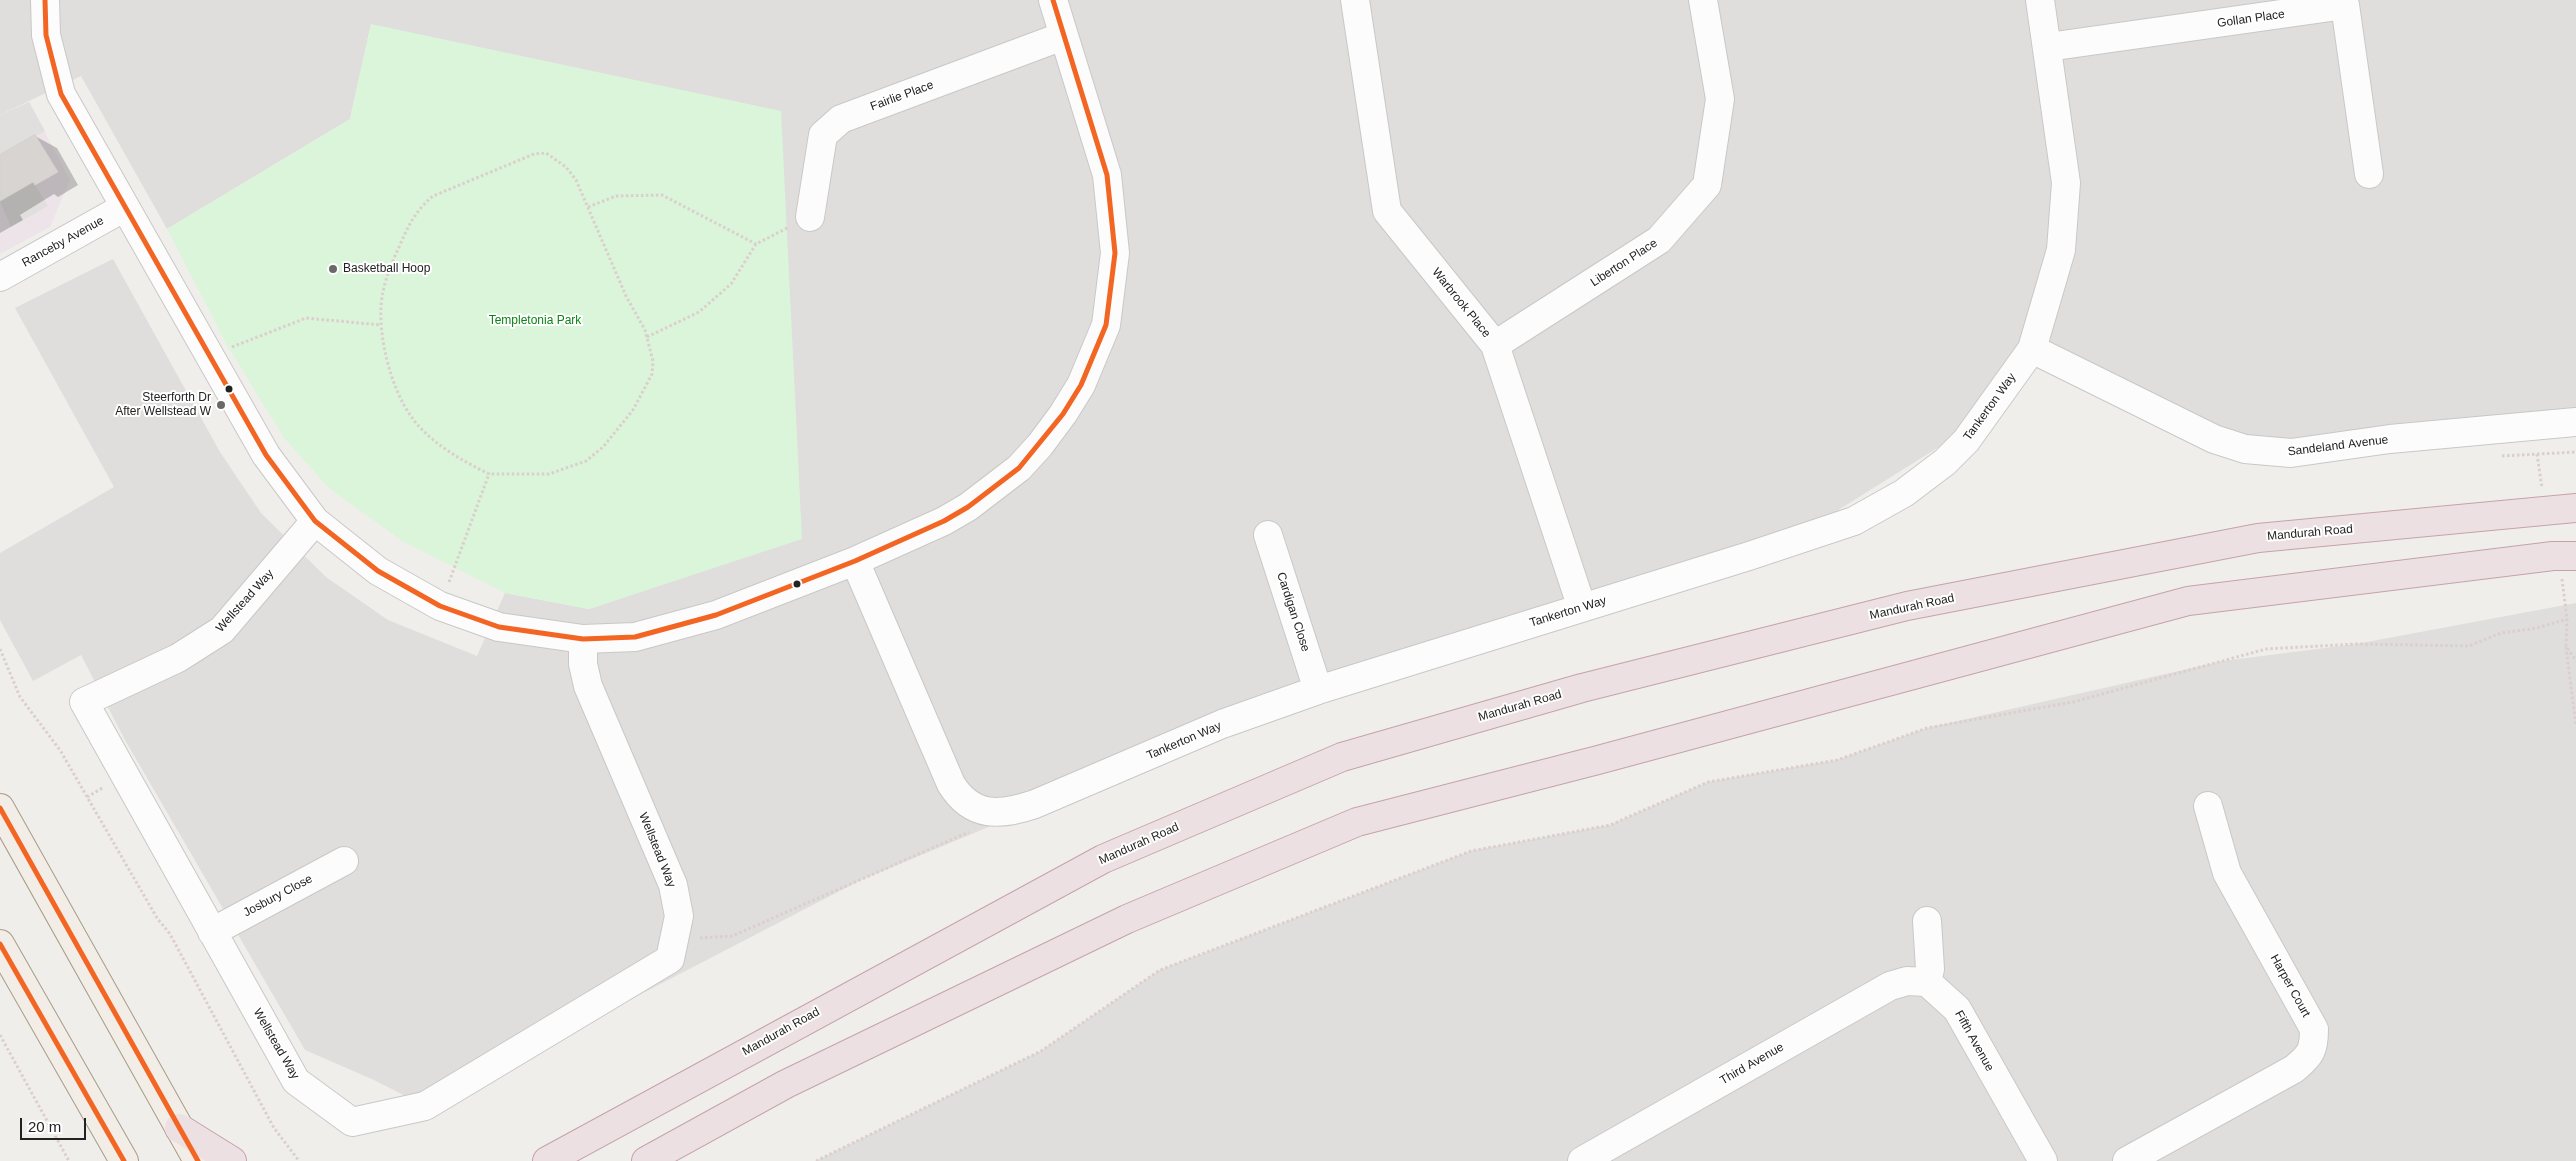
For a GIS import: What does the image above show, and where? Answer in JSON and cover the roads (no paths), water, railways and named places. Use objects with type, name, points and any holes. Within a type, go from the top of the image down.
[{"type":"highway","name":"Mandurah Road","points":[[547,1161],[1103,859],[1342,757],[1582,688],[1907,606],[2258,538],[2576,508]]},
{"type":"highway","points":[[646,1161],[786,1084],[1127,918],[1357,822],[1598,760],[2188,601],[2552,556],[2576,556]]},
{"type":"highway","points":[[179,1128],[232,1161]]},
{"type":"main road","points":[[0,808],[198,1161]]},
{"type":"main road","points":[[0,944],[124,1161]]},
{"type":"street","points":[[45,0],[46,35],[62,94],[274,468],[315,521],[378,571],[440,606],[499,628],[583,639],[635,637],[716,615],[855,561],[913,536],[968,507],[1019,468],[1064,414],[1081,385],[1106,325],[1115,253],[1107,175],[1052,0]]},
{"type":"street","name":"Warbrook Place","points":[[1355,0],[1387,211],[1495,345],[1582,608]]},
{"type":"street","name":"Liberton Place","points":[[1495,345],[1660,240],[1707,185],[1720,99],[1703,0]]},
{"type":"street","name":"Tankerton Way","points":[[855,561],[950,784],[959,798],[993,813],[1012,812],[1035,804],[1222,724],[1318,690],[1749,556],[1854,521],[1904,493],[1945,462],[1966,441],[2032,349],[2061,250],[2066,183],[2040,0]]},
{"type":"street","name":"Gollan Place","points":[[2048,47],[2345,5],[2369,174]]},
{"type":"street","name":"Fairlie Place","points":[[810,217],[823,135],[841,119],[1064,36]]},
{"type":"street","name":"Ranceby Avenue","points":[[0,276],[125,208]]},
{"type":"street","name":"Sandeland Avenue","points":[[2032,349],[2214,439],[2245,449],[2291,453],[2390,439],[2576,422]]},
{"type":"street","name":"Wellstead Way","points":[[315,521],[222,630],[178,658],[84,702],[296,1081],[352,1122],[425,1106],[670,959],[679,916],[673,886],[588,686],[583,664],[583,639]]},
{"type":"street","name":"Cardigan Close","points":[[1268,534],[1318,690]]},
{"type":"street","name":"Harper Court","points":[[2127,1161],[2294,1069],[2305,1060],[2314,1047],[2314,1028],[2228,873],[2208,806]]},
{"type":"street","name":"Josbury Close","points":[[212,932],[344,861]]},
{"type":"street","points":[[1927,921],[1930,969],[1927,982]]},
{"type":"street","name":"Third Avenue","points":[[1582,1161],[1890,986],[1907,982],[1927,982]]},
{"type":"street","name":"Fifth Avenue","points":[[1927,982],[1944,995],[1957,1009],[2043,1161]]},
{"type":"place","name":"Basketball Hoop","points":[[333,269]]},
{"type":"place","name":"Steerforth Dr After Wellstead W","points":[[221,405]]},
{"type":"park label","name":"Templetonia Park","points":[[535,321]]}]
